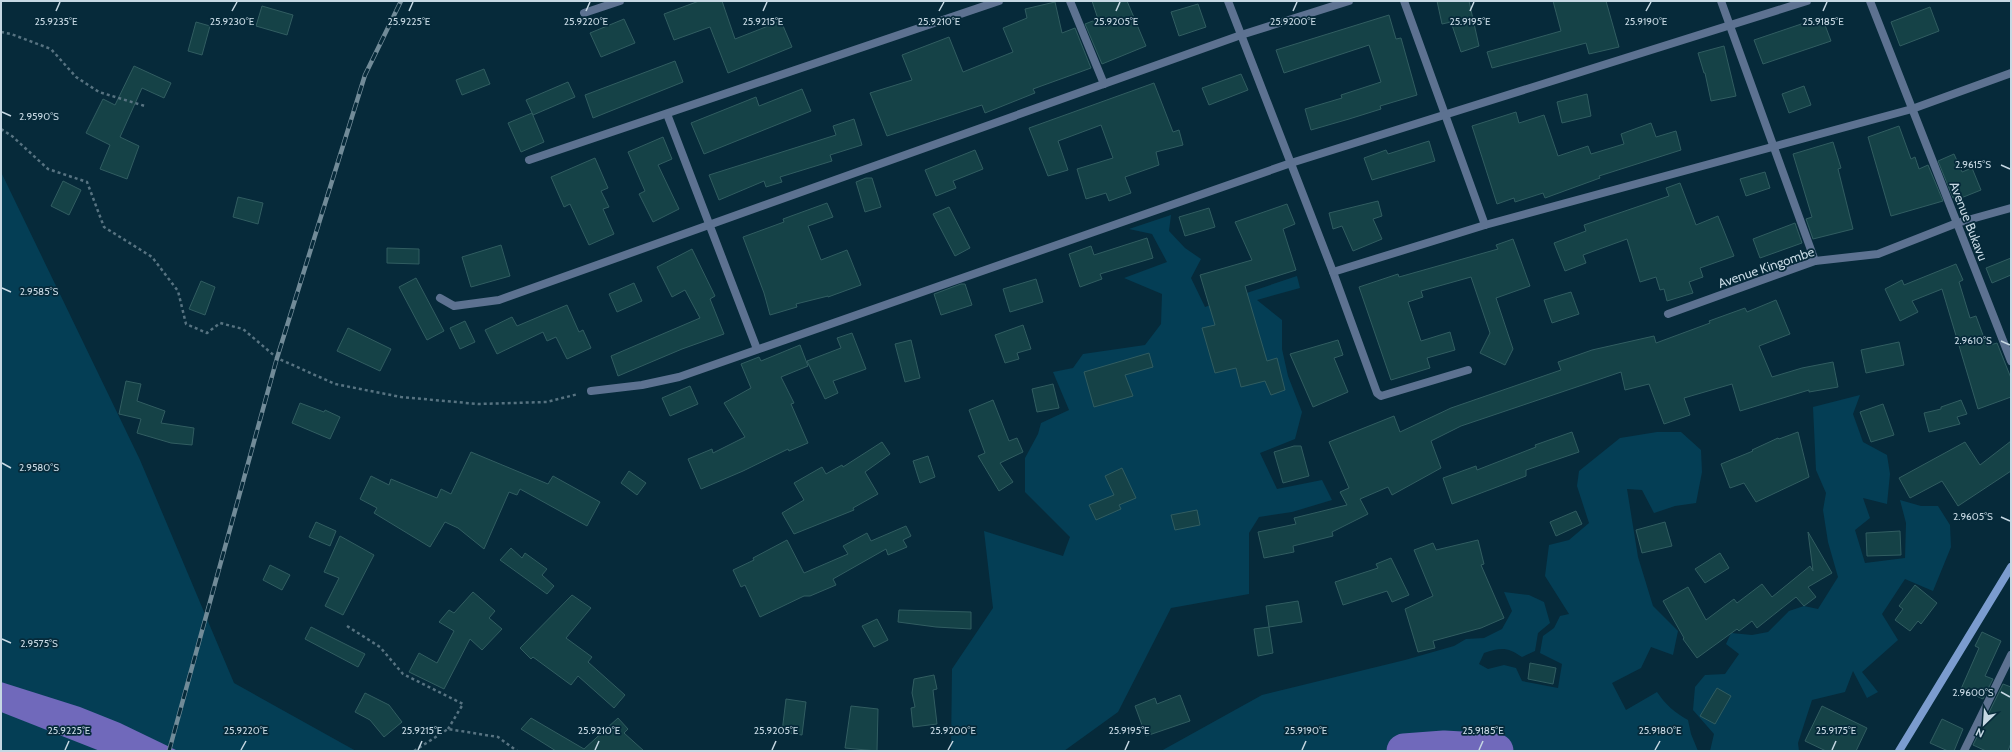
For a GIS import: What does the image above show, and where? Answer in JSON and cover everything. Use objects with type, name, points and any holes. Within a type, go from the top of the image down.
[{"type":"street","points":[[584,13],[620,1]]},
{"type":"street","points":[[529,160],[999,1]]},
{"type":"street","points":[[1070,1],[1104,84]]},
{"type":"street","points":[[1228,1],[1333,272],[1379,396],[1468,370]]},
{"type":"street","points":[[440,298],[454,306],[499,300],[1241,35],[1349,1]]},
{"type":"street","points":[[1404,1],[1485,225]]},
{"type":"street","points":[[1721,1],[1815,261]]},
{"type":"street","points":[[591,391],[642,385],[679,376],[1291,163],[1807,1]]},
{"type":"street","name":"Avenue Bukavu","points":[[1870,1],[2011,361]]},
{"type":"street","points":[[1333,272],[1485,225],[1912,109],[2011,73]]},
{"type":"street","points":[[667,114],[756,349]]},
{"type":"street","name":"Avenue Kingombe","points":[[1668,314],[1815,261],[1878,254],[1957,223],[2011,208]]},
{"type":"street","points":[[1899,751],[2011,568]]},
{"type":"street","points":[[1964,751],[2011,655]]},
{"type":"path","points":[[1,32],[11,34],[51,49],[76,77],[100,92],[145,106]]},
{"type":"path","points":[[1,129],[12,136],[48,169],[87,182],[104,227],[152,257],[178,291],[186,324],[207,333],[220,323],[243,329],[277,358],[335,384],[401,397],[478,404],[547,402],[591,391]]},
{"type":"path","points":[[348,626],[380,647],[403,674],[463,704],[448,729],[414,751]]},
{"type":"path","points":[[448,729],[498,737],[517,751]]},
{"type":"shaded area","points":[[1,172],[140,460],[234,683],[356,751],[1,751]]},
{"type":"shaded area","points":[[1171,215],[1169,231],[1185,248],[1201,259],[1191,278],[1205,307],[1297,276],[1300,288],[1257,300],[1282,320],[1282,349],[1288,376],[1302,412],[1295,439],[1260,453],[1277,489],[1322,480],[1332,500],[1292,512],[1259,517],[1249,533],[1249,594],[1171,608],[1118,712],[1064,751],[951,751],[952,669],[993,608],[984,531],[1063,556],[1070,537],[1025,492],[1025,458],[1038,434],[1041,423],[1069,410],[1053,372],[1073,368],[1083,354],[1145,345],[1161,324],[1162,294],[1124,278],[1167,262],[1152,234],[1129,229]]},
{"type":"shaded area","points":[[1860,395],[1853,414],[1863,442],[1887,455],[1890,474],[1887,504],[1863,498],[1870,518],[1855,530],[1865,563],[1905,558],[1906,523],[1900,500],[1921,506],[1938,506],[1950,525],[1951,547],[1933,591],[1905,579],[1882,614],[1898,640],[1862,672],[1878,692],[1867,698],[1853,671],[1845,692],[1812,700],[1798,743],[1799,751],[1710,751],[1714,734],[1693,710],[1695,687],[1705,675],[1725,674],[1739,654],[1726,644],[1731,633],[1752,635],[1768,632],[1789,611],[1804,606],[1818,609],[1838,577],[1828,542],[1823,510],[1826,493],[1816,470],[1813,407]]},
{"type":"shaded area","points":[[1657,432],[1681,432],[1701,450],[1702,472],[1696,503],[1675,506],[1654,513],[1642,490],[1627,489],[1638,557],[1653,606],[1678,631],[1673,655],[1651,647],[1641,668],[1612,683],[1626,710],[1657,692],[1671,708],[1688,720],[1691,734],[1698,751],[1161,751],[1262,695],[1405,660],[1454,646],[1466,639],[1484,638],[1502,629],[1512,611],[1504,592],[1529,595],[1544,602],[1550,623],[1538,633],[1535,651],[1522,657],[1513,651],[1504,649],[1495,650],[1484,653],[1479,664],[1488,669],[1504,665],[1516,668],[1522,681],[1558,688],[1562,664],[1540,653],[1543,636],[1554,628],[1560,616],[1569,614],[1545,576],[1549,545],[1569,540],[1589,523],[1577,486],[1579,471],[1620,438]]},
{"type":"shaded area","points":[[1,682],[80,707],[120,723],[176,750],[100,751],[1,712]]},
{"type":"building","points":[[699,1],[722,1],[735,39],[781,21],[792,47],[728,73],[710,27],[674,40],[664,14]]},
{"type":"building","points":[[1092,1],[1127,1],[1146,46],[1102,64],[1085,24],[1098,19]]},
{"type":"building","points":[[1437,1],[1469,1],[1479,46],[1461,52],[1451,22],[1442,24]]},
{"type":"building","points":[[1553,1],[1606,1],[1619,47],[1589,54],[1586,43],[1492,68],[1487,52],[1561,31]]},
{"type":"building","points":[[1055,2],[1062,33],[1075,28],[1091,68],[1033,89],[1035,93],[985,113],[982,105],[887,136],[870,93],[912,80],[902,55],[949,37],[963,72],[1013,52],[1003,28],[1027,18],[1025,9]]},
{"type":"building","points":[[1198,4],[1206,27],[1179,36],[1171,12]]},
{"type":"building","points":[[262,6],[293,15],[287,35],[256,26]]},
{"type":"building","points":[[1930,7],[1939,31],[1900,46],[1891,22]]},
{"type":"building","points":[[1389,15],[1396,39],[1401,38],[1417,95],[1380,106],[1381,109],[1311,130],[1305,109],[1342,98],[1341,95],[1381,82],[1369,45],[1284,73],[1276,50]]},
{"type":"building","points":[[1822,17],[1831,41],[1763,64],[1754,40]]},
{"type":"building","points":[[624,19],[635,43],[601,57],[590,33]]},
{"type":"building","points":[[196,22],[210,26],[202,55],[188,51]]},
{"type":"building","points":[[1724,46],[1736,96],[1711,101],[1705,73],[1698,53]]},
{"type":"building","points":[[675,61],[683,82],[593,118],[585,95]]},
{"type":"building","points":[[134,66],[171,83],[164,98],[142,88],[120,137],[139,146],[127,179],[100,169],[110,145],[86,133],[103,99],[115,105]]},
{"type":"building","points":[[484,69],[490,84],[462,95],[456,80]]},
{"type":"building","points":[[1241,74],[1248,90],[1209,105],[1202,88]]},
{"type":"building","points":[[568,82],[575,97],[533,115],[526,100]]},
{"type":"building","points":[[1154,83],[1173,132],[1179,130],[1183,145],[1156,152],[1159,165],[1125,177],[1131,193],[1109,201],[1106,193],[1086,199],[1077,169],[1113,158],[1101,125],[1058,141],[1068,170],[1048,176],[1029,128]]},
{"type":"building","points":[[1804,86],[1811,105],[1789,113],[1782,94]]},
{"type":"building","points":[[802,89],[811,111],[704,154],[691,123],[756,97],[759,106]]},
{"type":"building","points":[[1587,94],[1591,116],[1562,123],[1557,102]]},
{"type":"building","points":[[1516,112],[1519,123],[1544,115],[1558,156],[1588,146],[1591,154],[1624,144],[1621,134],[1651,123],[1656,137],[1676,131],[1681,150],[1599,176],[1600,178],[1545,198],[1543,193],[1515,202],[1514,198],[1497,204],[1472,126]]},
{"type":"building","points":[[532,113],[544,142],[521,152],[508,123]]},
{"type":"building","points":[[854,119],[862,145],[830,155],[832,161],[780,177],[782,182],[766,187],[764,181],[719,200],[709,175],[836,135],[833,126]]},
{"type":"building","points":[[1899,126],[1911,159],[1915,157],[1919,169],[1928,165],[1943,201],[1891,216],[1868,137]]},
{"type":"building","points":[[663,137],[672,159],[658,165],[679,209],[653,222],[639,194],[645,191],[628,152]]},
{"type":"building","points":[[1429,141],[1435,161],[1372,180],[1364,158],[1386,150],[1388,154]]},
{"type":"building","points":[[1833,142],[1841,168],[1838,169],[1853,229],[1813,239],[1806,219],[1812,217],[1793,154]]},
{"type":"building","points":[[975,150],[983,169],[953,181],[956,188],[936,196],[925,170]]},
{"type":"building","points":[[1954,154],[1962,172],[1972,168],[1981,190],[1956,200],[1953,198],[1938,161]]},
{"type":"building","points":[[595,158],[608,188],[601,191],[609,207],[603,209],[614,234],[589,245],[570,204],[564,207],[551,177]]},
{"type":"building","points":[[1765,172],[1770,188],[1746,196],[1740,179]]},
{"type":"building","points":[[866,178],[872,178],[881,207],[865,212],[856,182]]},
{"type":"building","points":[[63,181],[81,190],[69,215],[51,206]]},
{"type":"building","points":[[1680,183],[1696,225],[1718,216],[1734,256],[1700,268],[1703,277],[1689,282],[1693,293],[1667,301],[1664,289],[1660,290],[1656,277],[1640,282],[1627,239],[1583,255],[1586,263],[1565,271],[1554,243],[1586,231],[1584,225],[1669,196],[1666,188]]},
{"type":"building","points":[[238,197],[263,203],[258,224],[233,217]]},
{"type":"building","points":[[1378,201],[1382,216],[1373,219],[1382,239],[1353,251],[1342,226],[1333,229],[1329,213]]},
{"type":"building","points":[[827,203],[833,217],[808,226],[821,260],[847,250],[861,285],[828,297],[796,304],[797,307],[770,315],[764,293],[743,237],[784,222],[783,219]]},
{"type":"building","points":[[1287,204],[1295,224],[1283,229],[1296,270],[1245,286],[1267,361],[1277,358],[1285,390],[1271,395],[1265,381],[1241,387],[1236,368],[1215,373],[1202,328],[1215,325],[1200,275],[1252,260],[1235,222]]},
{"type":"building","points":[[949,207],[970,248],[955,256],[933,214]]},
{"type":"building","points":[[1209,208],[1215,227],[1185,236],[1179,217]]},
{"type":"building","points":[[1795,223],[1802,243],[1760,258],[1753,239]]},
{"type":"building","points":[[1147,238],[1153,258],[1100,274],[1102,279],[1080,287],[1069,254],[1091,246],[1094,255]]},
{"type":"building","points":[[1513,239],[1530,286],[1496,298],[1513,349],[1505,365],[1480,353],[1490,333],[1471,277],[1421,291],[1423,297],[1408,302],[1421,341],[1450,332],[1455,350],[1427,358],[1430,368],[1391,380],[1359,287],[1398,274],[1399,277],[1498,249],[1496,245]]},
{"type":"building","points":[[501,245],[510,276],[471,287],[462,257]]},
{"type":"building","points":[[387,248],[419,249],[419,264],[387,263]]},
{"type":"building","points":[[692,249],[715,296],[710,299],[724,334],[682,349],[618,376],[611,356],[700,318],[685,290],[672,297],[657,267]]},
{"type":"building","points":[[2011,258],[2011,275],[1992,283],[1986,268]]},
{"type":"building","points":[[1956,264],[1963,280],[1959,282],[1970,318],[1976,316],[1987,346],[1997,343],[2011,378],[2011,397],[1978,409],[1942,289],[1912,301],[1918,312],[1900,321],[1885,289],[1902,280],[1904,285]]},
{"type":"building","points":[[416,278],[444,331],[427,340],[399,287]]},
{"type":"building","points":[[1036,279],[1043,302],[1010,312],[1003,289]]},
{"type":"building","points":[[201,281],[215,287],[205,315],[189,309]]},
{"type":"building","points":[[634,283],[642,301],[617,312],[609,294]]},
{"type":"building","points":[[961,284],[965,284],[972,305],[941,315],[934,294]]},
{"type":"building","points":[[1571,292],[1579,314],[1552,323],[1544,300]]},
{"type":"building","points":[[1776,300],[1790,334],[1759,346],[1772,377],[1802,368],[1833,362],[1838,387],[1809,392],[1809,390],[1740,411],[1732,384],[1684,398],[1690,415],[1664,424],[1649,384],[1625,390],[1621,372],[1461,426],[1431,441],[1441,468],[1392,495],[1388,487],[1360,499],[1368,514],[1332,532],[1333,536],[1293,546],[1294,552],[1264,558],[1258,532],[1296,524],[1294,518],[1347,505],[1340,492],[1349,488],[1329,442],[1394,416],[1400,432],[1451,408],[1561,370],[1558,362],[1592,350],[1654,336],[1656,343],[1745,308],[1747,312]]},
{"type":"building","points":[[567,305],[579,332],[583,330],[591,348],[567,359],[556,337],[547,341],[543,332],[497,354],[485,330],[512,317],[517,326]]},
{"type":"building","points":[[465,321],[475,342],[460,349],[450,328]]},
{"type":"building","points":[[1023,325],[1031,349],[1017,353],[1019,359],[1005,363],[995,335]]},
{"type":"building","points":[[348,328],[391,349],[380,371],[337,351]]},
{"type":"building","points":[[852,333],[866,369],[833,381],[838,393],[825,399],[807,361],[841,348],[837,338]]},
{"type":"building","points":[[911,340],[920,378],[905,382],[895,344]]},
{"type":"building","points":[[1338,340],[1343,355],[1334,358],[1348,392],[1313,407],[1290,354]]},
{"type":"building","points":[[1899,342],[1904,365],[1866,373],[1861,350]]},
{"type":"building","points":[[800,345],[808,366],[781,377],[794,403],[791,404],[808,443],[789,451],[788,449],[701,489],[688,459],[712,449],[713,453],[745,437],[724,403],[751,388],[741,364],[759,357],[761,361]]},
{"type":"building","points":[[1149,353],[1153,367],[1125,375],[1133,396],[1094,407],[1084,372]]},
{"type":"building","points":[[126,381],[141,384],[137,401],[165,411],[161,423],[194,428],[192,445],[171,443],[137,433],[141,419],[119,414]]},
{"type":"building","points":[[1053,384],[1059,408],[1037,412],[1032,389]]},
{"type":"building","points":[[690,386],[698,404],[670,416],[662,398]]},
{"type":"building","points":[[993,400],[1009,441],[1017,438],[1023,452],[1000,463],[1013,482],[999,491],[978,456],[985,453],[969,410]]},
{"type":"building","points":[[1961,400],[1967,414],[1957,417],[1960,424],[1929,432],[1924,413],[1941,409],[1941,407]]},
{"type":"building","points":[[300,403],[324,412],[325,410],[340,417],[330,439],[292,423]]},
{"type":"building","points":[[1883,404],[1894,435],[1871,442],[1860,412]]},
{"type":"building","points":[[1572,432],[1579,452],[1526,470],[1526,476],[1452,504],[1443,478],[1476,466],[1477,470],[1536,447],[1535,445]]},
{"type":"building","points":[[1798,432],[1809,477],[1756,502],[1744,483],[1730,488],[1721,464],[1753,451],[1752,450],[1778,438],[1779,439]]},
{"type":"building","points":[[2011,441],[2011,471],[1958,506],[1942,481],[1910,498],[1899,478],[1965,442],[1980,465]]},
{"type":"building","points":[[882,442],[890,454],[865,472],[878,494],[853,508],[854,510],[794,534],[782,513],[804,500],[794,483],[822,467],[826,474],[842,465],[843,467]]},
{"type":"building","points":[[1294,446],[1301,446],[1309,476],[1283,483],[1274,452]]},
{"type":"building","points":[[471,452],[548,484],[553,476],[600,502],[587,526],[520,489],[517,495],[509,492],[484,549],[458,528],[445,522],[430,547],[374,513],[377,508],[360,499],[371,476],[389,485],[391,479],[437,498],[441,489],[451,494]]},
{"type":"building","points":[[928,456],[935,477],[920,483],[913,461]]},
{"type":"building","points":[[1122,468],[1136,498],[1119,505],[1121,509],[1096,520],[1089,505],[1114,495],[1105,476]]},
{"type":"building","points":[[629,471],[646,483],[637,495],[621,483]]},
{"type":"building","points":[[1197,510],[1200,525],[1175,530],[1171,515]]},
{"type":"building","points":[[1576,511],[1582,524],[1556,536],[1550,522]]},
{"type":"building","points":[[316,522],[336,531],[330,546],[309,537]]},
{"type":"building","points":[[1665,522],[1672,546],[1642,553],[1636,530]]},
{"type":"building","points":[[906,526],[911,536],[903,540],[907,547],[888,555],[886,549],[833,579],[836,585],[810,596],[804,596],[760,617],[745,585],[741,587],[733,570],[754,560],[753,558],[787,540],[804,573],[848,554],[843,546],[867,533],[871,541]]},
{"type":"building","points":[[1900,531],[1901,555],[1867,556],[1866,533]]},
{"type":"building","points":[[1808,532],[1832,573],[1808,587],[1816,597],[1804,606],[1796,597],[1757,628],[1752,621],[1739,631],[1737,629],[1697,658],[1683,639],[1684,638],[1663,601],[1688,587],[1706,620],[1734,599],[1737,603],[1762,584],[1772,597],[1810,566],[1813,571]]},
{"type":"building","points":[[340,536],[374,555],[343,615],[325,606],[339,578],[324,572]]},
{"type":"building","points":[[1478,540],[1484,564],[1481,565],[1504,618],[1481,628],[1433,641],[1435,648],[1418,652],[1405,609],[1433,596],[1414,550],[1433,543],[1436,550]]},
{"type":"building","points":[[511,548],[522,558],[525,553],[547,569],[542,575],[554,586],[547,594],[500,560]]},
{"type":"building","points":[[1720,553],[1729,568],[1705,583],[1695,569]]},
{"type":"building","points":[[1391,558],[1409,595],[1392,602],[1387,591],[1343,605],[1335,582],[1378,568],[1376,564]]},
{"type":"building","points":[[270,565],[290,575],[282,590],[263,580]]},
{"type":"building","points":[[1915,585],[1937,603],[1921,624],[1918,621],[1910,631],[1895,620],[1903,609],[1899,606]]},
{"type":"building","points":[[473,592],[495,611],[489,618],[502,629],[482,650],[470,639],[444,689],[409,672],[419,653],[437,663],[454,631],[439,622],[449,610],[454,613]]},
{"type":"building","points":[[572,595],[591,608],[566,638],[592,657],[588,662],[625,695],[614,708],[578,676],[571,685],[533,657],[531,659],[520,648]]},
{"type":"building","points":[[1298,601],[1302,622],[1269,627],[1266,606]]},
{"type":"building","points":[[899,610],[971,612],[971,629],[936,627],[898,622]]},
{"type":"building","points":[[877,619],[888,640],[874,647],[862,626]]},
{"type":"building","points":[[311,627],[365,654],[358,667],[305,639]]},
{"type":"building","points":[[1269,627],[1273,653],[1258,656],[1254,629]]},
{"type":"building","points":[[1982,632],[2001,641],[1985,676],[1993,679],[1983,699],[1961,689],[1979,648],[1975,646]]},
{"type":"building","points":[[1530,663],[1556,668],[1553,684],[1528,679]]},
{"type":"building","points":[[934,675],[937,689],[933,690],[937,724],[913,727],[911,708],[915,707],[912,693],[914,679]]},
{"type":"building","points":[[2003,684],[2011,687],[2011,743],[2008,751],[1986,751],[1973,745]]},
{"type":"building","points":[[1717,688],[1731,696],[1715,724],[1700,716]]},
{"type":"building","points":[[365,693],[389,705],[402,722],[384,737],[370,720],[355,712]]},
{"type":"building","points":[[1180,695],[1190,721],[1146,736],[1135,706],[1155,698],[1157,704]]},
{"type":"building","points":[[786,699],[806,702],[802,735],[782,732]]},
{"type":"building","points":[[851,706],[878,709],[877,751],[845,748]]},
{"type":"building","points":[[1822,706],[1867,728],[1856,751],[1826,751],[1805,741]]},
{"type":"building","points":[[531,718],[584,749],[618,718],[628,729],[624,733],[644,751],[556,751],[521,729]]},
{"type":"building","points":[[1942,719],[1963,729],[1954,751],[1948,751],[1930,743]]},
{"type":"waterway","points":[[1404,751],[1444,748],[1496,751]]},
{"type":"railway","points":[[169,751],[277,358],[365,75],[401,1]]}]
